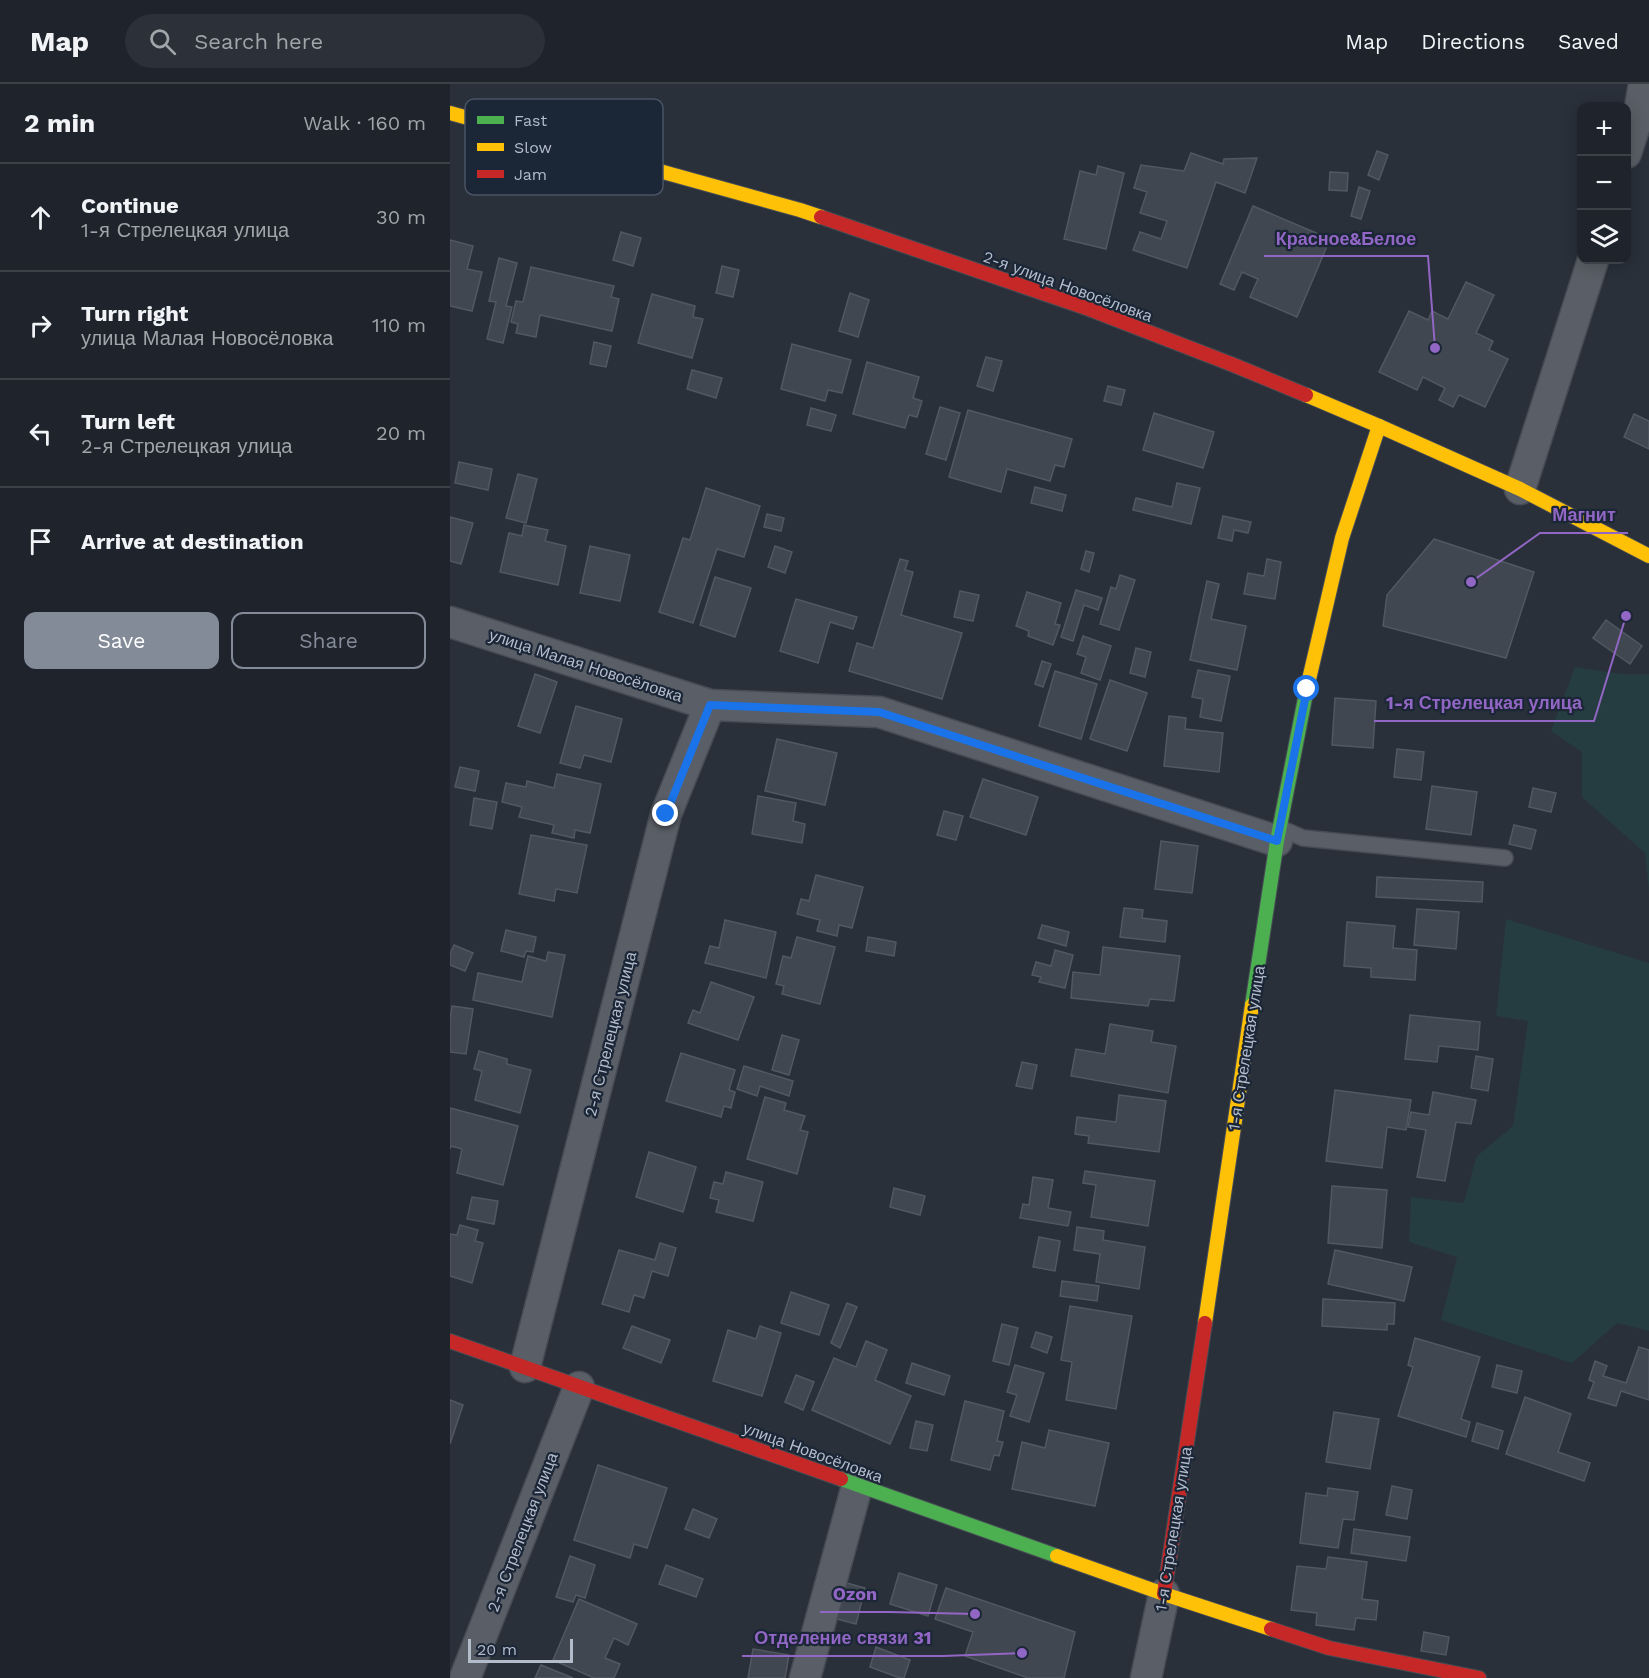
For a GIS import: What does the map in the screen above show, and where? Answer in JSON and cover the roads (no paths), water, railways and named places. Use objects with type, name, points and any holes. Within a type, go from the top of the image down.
[{"type":"street","points":[[1631,138],[1639,113],[1644,84]]},
{"type":"street","name":"2-я улица Новосёловка","points":[[450,113],[465,117]]},
{"type":"street","name":"2-я улица Новосёловка","points":[[663,172],[800,210],[1089,309],[1231,364],[1379,426],[1520,489],[1649,556]]},
{"type":"street","points":[[1520,489],[1592,264]]},
{"type":"street","name":"1-я Стрелецкая улица","points":[[1146,1678],[1164,1594],[1278,835],[1307,689],[1342,538],[1379,426]]},
{"type":"street","name":"улица Малая Новосёловка","points":[[450,622],[710,705],[879,712],[1278,835]]},
{"type":"street","name":"2-я Стрелецкая улица","points":[[525,1367],[666,814],[710,705]]},
{"type":"street","name":"улица Новосёловка","points":[[450,1341],[1164,1594],[1329,1648],[1479,1678]]},
{"type":"street","name":"2-я Стрелецкая улица","points":[[465,1678],[579,1387]]},
{"type":"street","points":[[805,1678],[857,1486]]},
{"type":"lane","points":[[1278,835],[1506,858]]},
{"type":"place","name":"Красное&Белое","points":[[1435,348]]},
{"type":"place","name":"Магнит","points":[[1471,582]]},
{"type":"place","name":"1-я Стрелецкая улица","points":[[1626,616]]},
{"type":"place","name":"Ozon","points":[[975,1614]]},
{"type":"place","name":"Отделение связи 31","points":[[1022,1653]]}]
